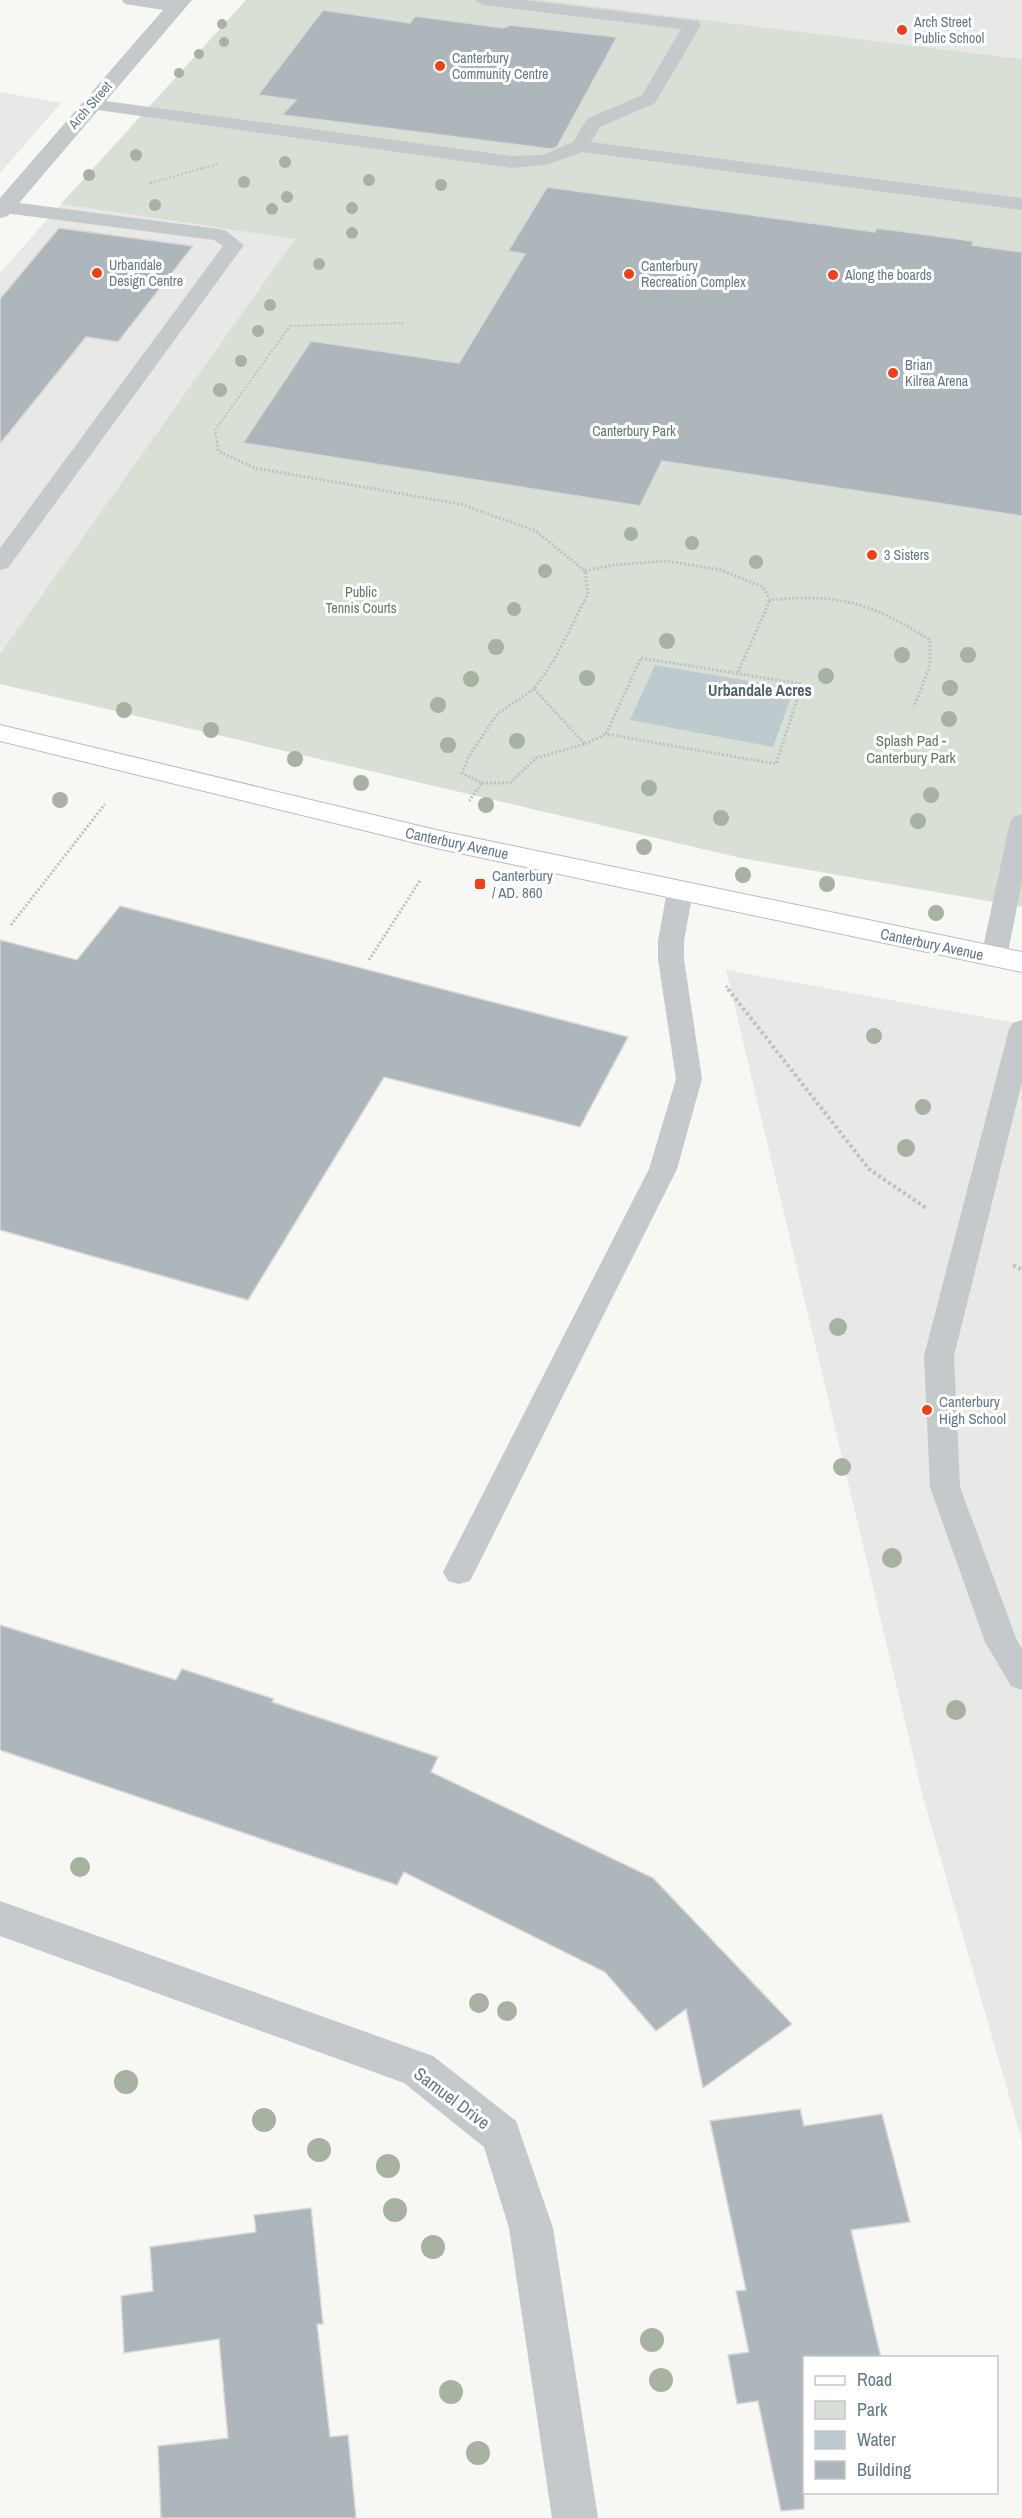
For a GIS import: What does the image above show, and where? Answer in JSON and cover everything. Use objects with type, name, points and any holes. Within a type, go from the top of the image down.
[{"type":"street","points":[[132,0],[179,3]]},
{"type":"street","name":"Arch Street","points":[[2,209],[179,3]]},
{"type":"street","name":"Canterbury Avenue","points":[[0,733],[441,840],[1022,962]]},
{"type":"street","name":"Samuel Drive","points":[[0,1918],[418,2069],[501,2135],[531,2228],[575,2518]]},
{"type":"lane","points":[[483,0],[692,25],[649,99],[592,123],[580,146]]},
{"type":"lane","points":[[91,104],[511,162],[546,160],[580,146],[1022,204]]},
{"type":"lane","points":[[0,563],[234,245],[219,235],[2,209]]},
{"type":"lane","points":[[994,957],[1022,822]]},
{"type":"lane","points":[[459,1572],[663,1169],[688,1079],[671,959],[671,941],[680,891]]},
{"type":"lane","points":[[1022,1029],[939,1356],[945,1488],[1001,1642],[1022,1677]]},
{"type":"path","points":[[144,185],[222,163]]},
{"type":"path","points":[[405,323],[290,326],[215,430],[218,451],[255,468],[460,504],[536,531],[585,572],[588,594],[553,662],[534,689],[497,714],[468,758],[462,772],[482,783],[510,783],[536,758],[585,744],[606,734],[776,764],[802,684],[641,658],[606,734]]},
{"type":"path","points":[[585,572],[613,565],[667,561],[721,570],[763,587],[770,600]]},
{"type":"path","points":[[770,600],[800,596],[835,597],[876,609],[905,623],[930,640],[930,665],[914,707]]},
{"type":"path","points":[[738,672],[770,600]]},
{"type":"path","points":[[534,689],[585,744]]},
{"type":"path","points":[[11,925],[135,766]]},
{"type":"path","points":[[369,960],[441,840],[482,783]]},
{"type":"path","points":[[671,941],[702,957],[869,1169],[969,1239],[1022,1270]]},
{"type":"shaded area","name":"Arch Street Public School","points":[[543,0],[1022,0],[1022,59]]},
{"type":"shaded area","points":[[0,92],[61,103],[0,173]]},
{"type":"shaded area","points":[[61,204],[296,239],[0,654],[0,273]]},
{"type":"shaded area","name":"Canterbury High School","points":[[726,970],[1022,1024],[1022,2141],[923,1797]]},
{"type":"green space","name":"Canterbury Park","points":[[246,0],[543,0],[1022,59],[1022,907],[741,858],[0,684],[0,654],[295,239],[61,204]]},
{"type":"water","points":[[655,665],[794,689],[773,747],[630,720]]},
{"type":"building","name":"Canterbury Community Centre","points":[[323,10],[410,23],[415,16],[503,28],[510,25],[617,37],[557,147],[551,149],[282,115],[296,100],[258,95]]},
{"type":"building","points":[[547,187],[875,232],[876,228],[973,241],[972,245],[1022,252],[1022,516],[662,461],[640,506],[243,443],[311,341],[459,363],[525,254],[508,251]]},
{"type":"building","name":"Urbandale Design Centre","points":[[59,228],[193,246],[118,342],[86,337],[0,444],[0,299]]},
{"type":"building","points":[[120,906],[628,1037],[580,1127],[384,1077],[248,1300],[0,1230],[0,940],[77,960]]},
{"type":"building","points":[[0,1625],[176,1680],[182,1669],[274,1699],[272,1702],[438,1757],[431,1772],[653,1878],[792,2024],[703,2088],[686,2009],[656,2031],[605,1972],[404,1872],[397,1885],[0,1750]]},
{"type":"building","points":[[800,2109],[804,2126],[882,2114],[910,2222],[851,2230],[881,2356],[803,2356],[804,2509],[781,2511],[758,2401],[737,2404],[728,2355],[749,2352],[736,2291],[746,2290],[710,2121]]},
{"type":"building","points":[[311,2208],[323,2324],[317,2324],[330,2437],[348,2435],[356,2518],[161,2518],[158,2446],[228,2438],[219,2339],[124,2353],[121,2296],[153,2291],[150,2247],[256,2232],[254,2215]]},
{"type":"place","name":"Arch Street Public School","points":[[902,30]]},
{"type":"place","name":"Canterbury Community Centre","points":[[440,66]]},
{"type":"place","name":"Urbandale Design Centre","points":[[97,273]]},
{"type":"place","name":"Canterbury Recreation Complex","points":[[629,274]]},
{"type":"place","name":"Along the boards","points":[[833,275]]},
{"type":"place","name":"Brian Kilrea Arena","points":[[893,373]]},
{"type":"place","name":"3 Sisters","points":[[872,555]]},
{"type":"place","name":"Canterbury / AD. 860","points":[[480,884]]},
{"type":"place","name":"Canterbury High School","points":[[927,1410]]},
{"type":"district","name":"Urbandale Acres","points":[[760,690]]},
{"type":"park label","name":"Public Tennis Courts","points":[[361,600]]},
{"type":"park label","name":"Splash Pad - Canterbury Park","points":[[911,748]]}]
